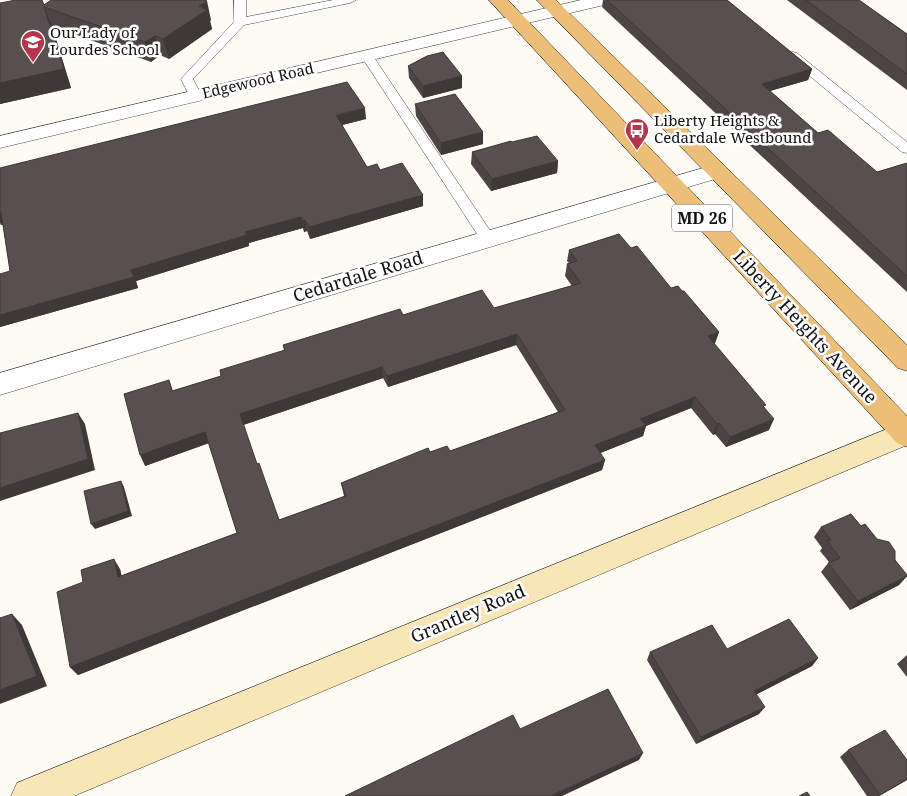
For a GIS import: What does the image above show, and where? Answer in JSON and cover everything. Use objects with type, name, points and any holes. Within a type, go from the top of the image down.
[{"type":"main road","name":"Liberty Heights Avenue","points":[[498,0],[907,434]]},
{"type":"main road","name":"MD 26","points":[[551,6],[907,361]]},
{"type":"street","name":"Edgewood Road","points":[[0,142],[517,21],[551,6],[604,0]]},
{"type":"street","name":"Cedardale Road","points":[[0,384],[717,171]]},
{"type":"street","name":"Grantley Road","points":[[30,796],[907,434]]},
{"type":"lane","points":[[196,96],[187,79],[196,67],[228,38],[240,22],[240,0]]},
{"type":"lane","points":[[240,22],[350,0]]},
{"type":"lane","points":[[786,50],[907,149]]},
{"type":"lane","points":[[367,56],[488,239]]},
{"type":"building","points":[[16,0],[42,0],[44,5],[51,0],[204,0],[207,1],[199,6],[207,10],[163,39],[155,36],[145,42],[44,7],[64,69],[0,83],[0,3]]},
{"type":"building","points":[[607,0],[727,0],[812,69],[762,84],[818,133],[828,130],[877,172],[907,163],[907,276]]},
{"type":"building","points":[[806,0],[859,0],[907,34],[907,74]]},
{"type":"building","points":[[443,52],[462,76],[423,86],[408,66],[427,56]]},
{"type":"building","points":[[347,82],[365,108],[336,115],[367,167],[377,164],[380,170],[402,163],[423,195],[309,227],[301,217],[245,232],[247,235],[131,270],[134,277],[0,315],[0,274],[10,271],[0,213],[0,168]]},
{"type":"building","points":[[455,94],[483,132],[441,143],[415,104]]},
{"type":"building","points":[[537,136],[558,161],[492,179],[472,152],[511,141]]},
{"type":"building","points":[[619,234],[631,248],[637,246],[671,288],[678,286],[684,291],[719,332],[708,336],[766,405],[763,406],[774,419],[730,437],[695,397],[640,419],[646,425],[595,445],[605,460],[70,667],[57,592],[83,582],[81,570],[114,559],[118,577],[237,533],[205,432],[140,455],[124,394],[169,380],[172,391],[221,376],[220,370],[285,350],[283,345],[400,309],[403,315],[482,290],[494,308],[581,283],[567,264],[577,261],[569,250]],"holes":[[[517,334],[565,410],[450,451],[447,446],[430,452],[428,448],[341,483],[346,496],[279,520],[240,414],[382,367],[387,376]]]},
{"type":"building","points":[[78,413],[88,459],[0,488],[0,433]]},
{"type":"building","points":[[121,481],[128,511],[91,524],[84,491]]},
{"type":"building","points":[[851,514],[861,526],[865,524],[877,539],[889,542],[895,551],[895,560],[907,575],[858,601],[828,563],[840,558],[827,541],[831,540],[821,527]]},
{"type":"building","points":[[12,614],[37,676],[0,690],[0,618]]},
{"type":"building","points":[[789,619],[818,658],[754,691],[765,707],[701,737],[650,652],[712,625],[727,649]]},
{"type":"building","points":[[608,689],[643,753],[553,796],[345,796],[513,715],[520,729]]},
{"type":"building","points":[[885,730],[907,760],[907,779],[880,795],[848,750]]},
{"type":"building","points":[[807,792],[810,796],[799,796]]},
{"type":"place","name":"Our Lady of Lourdes School","points":[[33,63]]},
{"type":"place","name":"Liberty Heights & Cedardale Westbound","points":[[637,151]]}]
